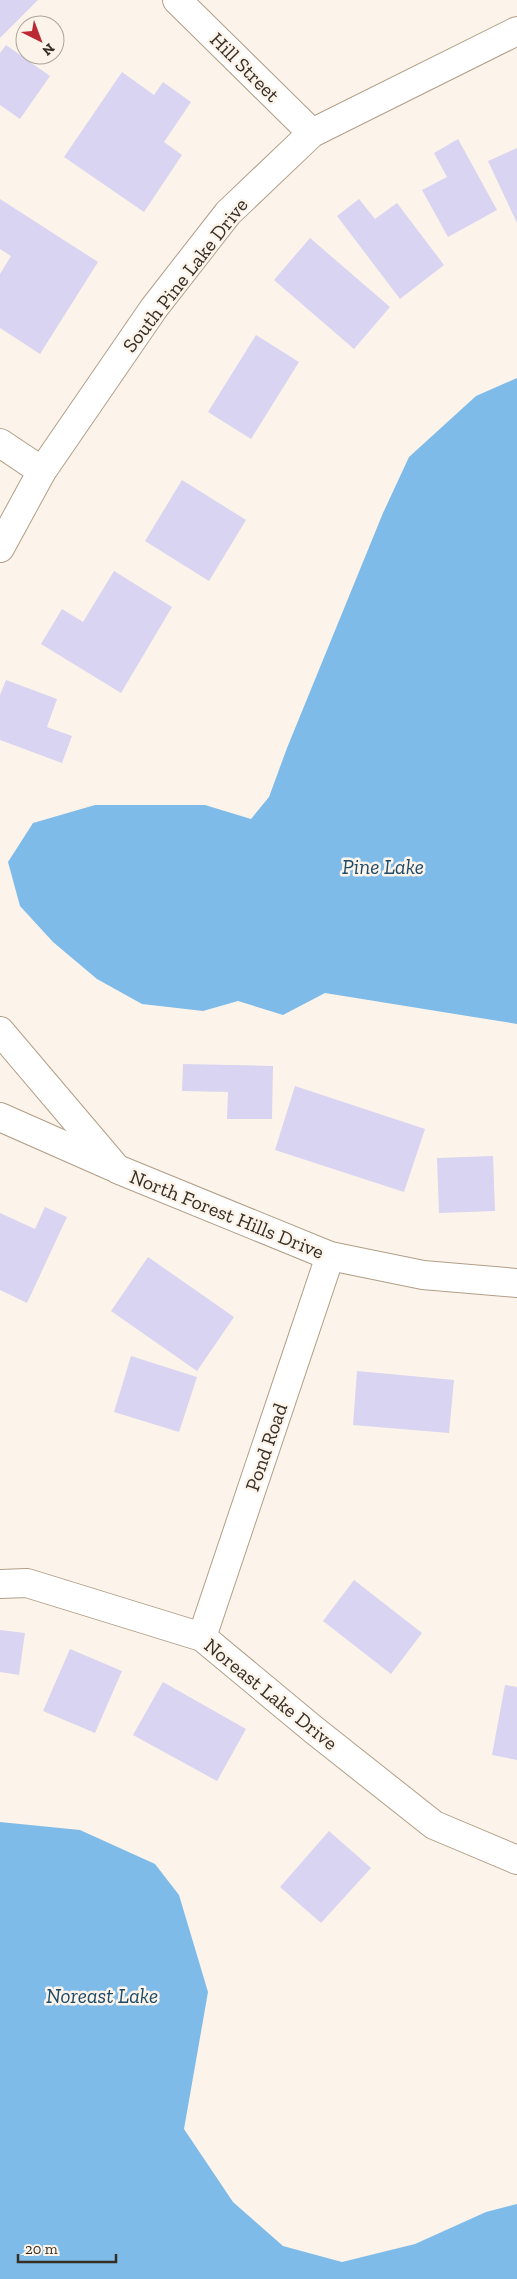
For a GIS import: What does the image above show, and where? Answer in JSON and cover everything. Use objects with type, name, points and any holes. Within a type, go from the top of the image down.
[{"type":"street","name":"Hill Street","points":[[177,0],[312,133]]},
{"type":"street","name":"South Pine Lake Drive","points":[[0,548],[42,471],[154,308],[228,213],[312,133],[517,31]]},
{"type":"street","points":[[0,443],[42,471]]},
{"type":"street","name":"North Forest Hills Drive","points":[[0,1031],[118,1169],[330,1256],[423,1275],[517,1283]]},
{"type":"street","points":[[0,1117],[118,1169]]},
{"type":"street","name":"Pond Road","points":[[202,1637],[330,1256]]},
{"type":"street","name":"Noreast Lake Drive","points":[[0,1584],[27,1583],[202,1637],[314,1730],[434,1825],[517,1860]]},
{"type":"water","name":"Pine Lake","points":[[517,378],[517,1024],[325,993],[283,1015],[238,1001],[203,1011],[142,1004],[97,979],[53,942],[20,906],[8,862],[33,823],[95,805],[205,805],[251,819],[269,797],[287,748],[383,513],[409,457],[476,396]]},
{"type":"water","name":"Noreast Lake","points":[[0,1822],[80,1830],[155,1864],[179,1895],[208,1992],[184,2129],[233,2202],[283,2246],[342,2262],[415,2244],[486,2212],[517,2204],[517,2279],[0,2279]]},
{"type":"building","points":[[0,0],[38,0],[23,15],[15,15],[15,23],[0,38]]},
{"type":"building","points":[[6,45],[15,51],[15,65],[34,65],[50,76],[20,119],[0,105],[0,53]]},
{"type":"building","points":[[122,72],[154,95],[163,82],[191,102],[164,142],[182,155],[144,212],[64,157]]},
{"type":"building","points":[[458,139],[497,210],[448,237],[422,190],[447,177],[434,153]]},
{"type":"building","points":[[517,148],[517,223],[488,161]]},
{"type":"building","points":[[0,199],[98,262],[40,354],[0,328],[0,274],[11,256],[0,249]]},
{"type":"building","points":[[359,199],[375,219],[397,203],[444,265],[400,299],[337,216]]},
{"type":"building","points":[[310,238],[390,307],[354,349],[274,280]]},
{"type":"building","points":[[256,335],[299,362],[251,439],[208,412]]},
{"type":"building","points":[[182,480],[246,520],[209,581],[145,541]]},
{"type":"building","points":[[114,571],[172,607],[121,693],[41,644],[62,609],[83,622]]},
{"type":"building","points":[[6,680],[57,699],[47,727],[72,736],[62,763],[0,740],[0,695]]},
{"type":"building","points":[[183,1064],[273,1066],[272,1119],[227,1119],[228,1092],[182,1091]]},
{"type":"building","points":[[295,1086],[425,1129],[404,1192],[275,1150]]},
{"type":"building","points":[[493,1156],[495,1211],[439,1213],[437,1158]]},
{"type":"building","points":[[45,1207],[67,1217],[27,1303],[0,1290],[0,1213],[35,1229]]},
{"type":"building","points":[[148,1257],[234,1317],[197,1371],[111,1311]]},
{"type":"building","points":[[131,1356],[197,1377],[179,1432],[114,1412]]},
{"type":"building","points":[[357,1371],[454,1380],[449,1433],[353,1425]]},
{"type":"building","points":[[354,1580],[422,1633],[391,1674],[323,1621]]},
{"type":"building","points":[[0,1630],[25,1633],[19,1675],[0,1672]]},
{"type":"building","points":[[70,1649],[122,1671],[95,1733],[43,1711]]},
{"type":"building","points":[[163,1682],[246,1729],[217,1781],[133,1735]]},
{"type":"building","points":[[505,1685],[517,1687],[517,1760],[492,1755]]},
{"type":"building","points":[[329,1831],[371,1868],[321,1923],[280,1887]]}]
